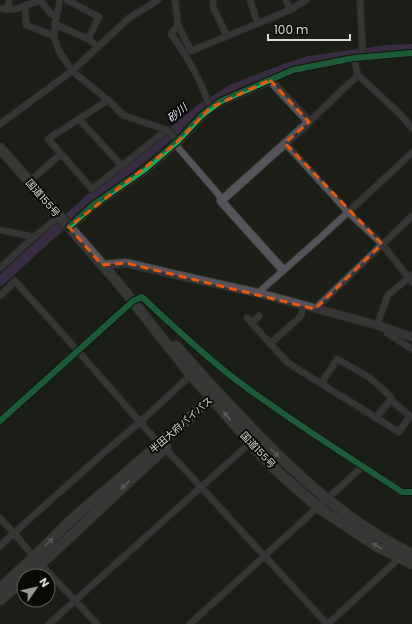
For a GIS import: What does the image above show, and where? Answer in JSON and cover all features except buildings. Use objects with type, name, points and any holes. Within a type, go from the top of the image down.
[{"type":"highway","name":"国道155号","points":[[0,148],[102,265],[192,375],[215,398],[301,478],[328,500],[378,536],[411,551]]},
{"type":"highway","name":"国道155号","points":[[133,302],[146,312],[250,443],[279,473],[319,508],[376,546],[412,564]]},
{"type":"highway","name":"半田大府パイパス","points":[[33,568],[71,520],[162,446],[215,398]]},
{"type":"highway","name":"半田大府パイパス","points":[[0,588],[38,560]]},
{"type":"highway","points":[[0,600],[16,587]]},
{"type":"street","points":[[7,10],[9,0]]},
{"type":"street","points":[[60,0],[54,36],[60,52],[72,71],[108,100],[123,115],[167,130],[219,195],[222,202],[283,270]]},
{"type":"street","points":[[67,0],[99,17],[88,39]]},
{"type":"street","points":[[0,124],[72,71],[129,18],[158,0]]},
{"type":"street","points":[[175,0],[178,25],[191,51],[290,10],[306,0]]},
{"type":"street","points":[[213,0],[213,8],[227,36]]},
{"type":"street","points":[[250,0],[258,24]]},
{"type":"street","points":[[286,0],[290,10]]},
{"type":"street","points":[[360,0],[363,57]]},
{"type":"street","points":[[0,8],[13,10],[33,2],[41,1],[56,20],[88,39],[98,47]]},
{"type":"street","points":[[25,6],[26,25],[54,36]]},
{"type":"street","points":[[178,25],[171,34],[182,49],[205,93],[210,108]]},
{"type":"street","points":[[69,226],[93,204],[144,170],[177,142],[202,115],[222,101],[293,70],[354,58],[412,54]]},
{"type":"street","points":[[354,58],[358,75],[400,114],[412,128]]},
{"type":"street","points":[[222,202],[358,75]]},
{"type":"street","points":[[270,80],[309,122]]},
{"type":"street","points":[[108,100],[48,139],[92,189],[167,130]]},
{"type":"street","points":[[80,118],[122,166]]},
{"type":"street","points":[[285,143],[348,212],[382,244],[411,278],[388,295],[381,326]]},
{"type":"street","points":[[258,293],[412,152]]},
{"type":"street","points":[[29,182],[61,154]]},
{"type":"street","points":[[0,268],[60,216]]},
{"type":"street","points":[[315,309],[412,216]]},
{"type":"street","points":[[0,230],[34,237]]},
{"type":"street","points":[[102,265],[126,263],[258,293],[381,326],[412,337]]},
{"type":"street","points":[[0,296],[15,281],[140,422],[327,624],[394,563],[398,557]]},
{"type":"street","points":[[0,421],[133,302],[142,297],[170,324],[234,379],[402,492],[412,492]]},
{"type":"street","points":[[270,344],[301,316],[303,306]]},
{"type":"street","points":[[251,323],[259,316]]},
{"type":"street","points":[[247,318],[288,364],[398,432],[410,416],[368,377],[337,359],[321,384]]},
{"type":"street","points":[[381,326],[387,333],[412,349]]},
{"type":"street","points":[[0,546],[192,375]]},
{"type":"street","points":[[376,418],[391,399]]},
{"type":"street","points":[[49,624],[250,443]]},
{"type":"street","points":[[190,624],[328,500],[363,466]]},
{"type":"street","points":[[0,518],[97,624]]},
{"type":"highlighted area","points":[[270,80],[309,122],[285,143],[382,244],[315,309],[126,263],[102,265],[69,227],[175,144],[210,108]]},
{"type":"waterway","name":"砂川","points":[[0,281],[91,198],[199,110],[233,89],[309,61],[388,50],[412,49]]},
{"type":"cycle path","points":[[69,227],[93,205],[144,170],[178,141],[202,115],[221,101],[293,70],[354,58],[412,53]]},
{"type":"cycle path","points":[[0,421],[133,301],[142,297],[211,360],[255,394],[402,492],[412,492]]}]
